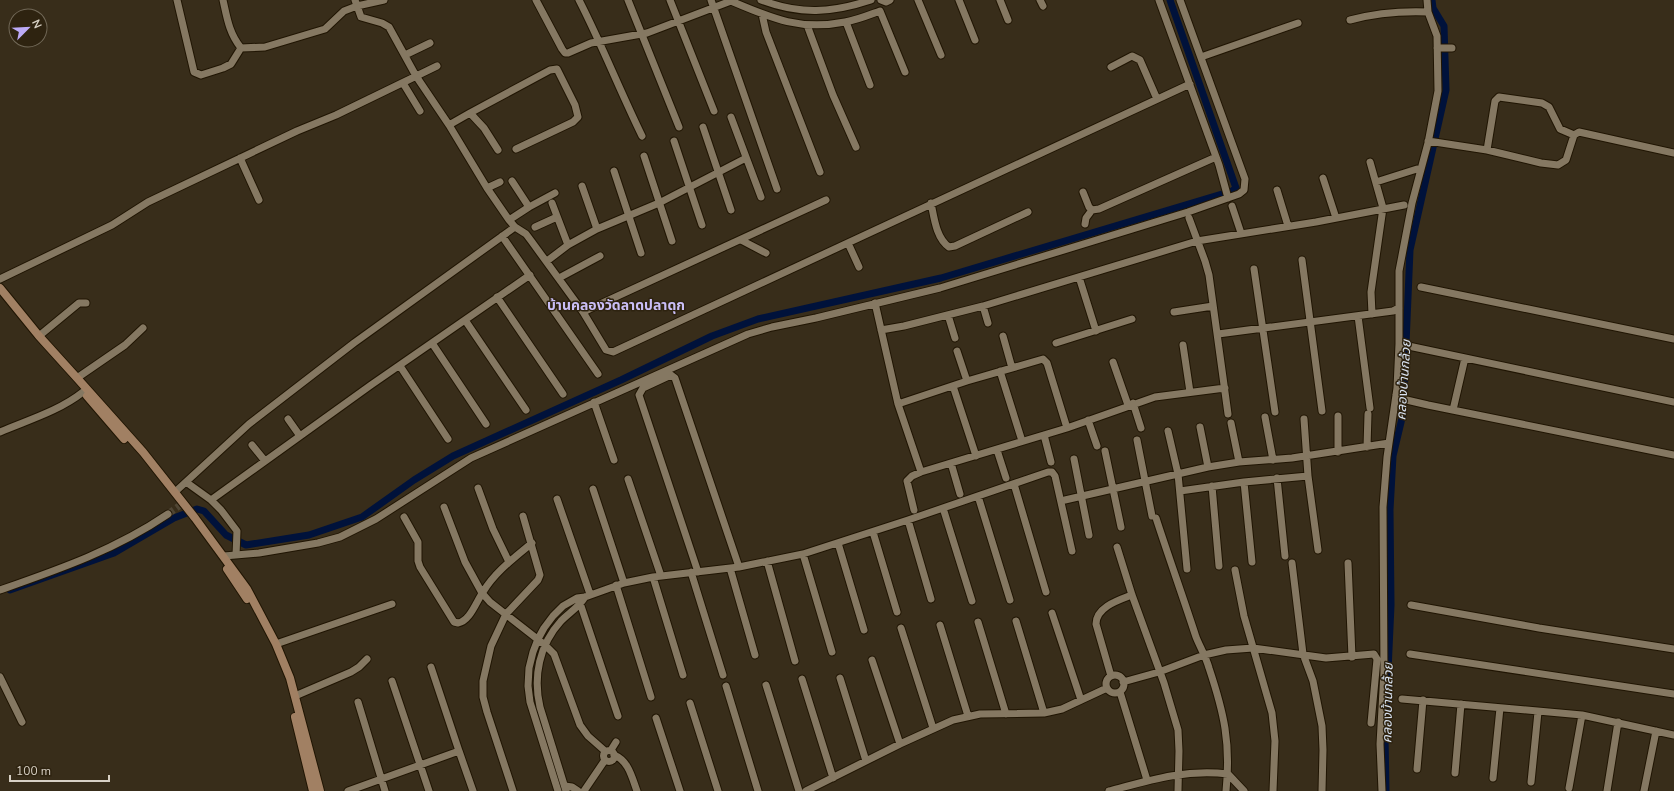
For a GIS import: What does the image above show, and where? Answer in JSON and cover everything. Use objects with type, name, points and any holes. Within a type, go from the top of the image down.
[{"type":"street","points":[[177,0],[194,72],[201,75],[231,64],[241,48]]},
{"type":"street","points":[[223,0],[229,28],[234,39],[241,48]]},
{"type":"street","points":[[241,48],[265,47],[325,29],[356,3],[384,0]]},
{"type":"street","points":[[536,0],[565,52],[573,52],[591,42],[642,34],[679,22],[712,4],[731,0],[778,20],[807,25],[846,22],[880,11],[905,72]]},
{"type":"street","points":[[579,0],[642,136]]},
{"type":"street","points":[[628,0],[678,127]]},
{"type":"street","points":[[670,0],[714,111]]},
{"type":"street","points":[[761,0],[776,6],[816,12],[834,10],[871,0]]},
{"type":"street","points":[[881,0],[886,2],[890,0]]},
{"type":"street","points":[[918,0],[941,55]]},
{"type":"street","points":[[959,0],[975,40]]},
{"type":"street","points":[[1000,0],[1008,20]]},
{"type":"street","points":[[1159,0],[1216,156],[1228,197]]},
{"type":"street","points":[[222,557],[237,551],[250,554],[318,543],[340,537],[376,519],[471,458],[748,334],[772,327],[835,314],[964,281],[1188,212],[1239,194],[1244,190],[1245,179],[1180,0]]},
{"type":"street","points":[[1382,791],[1380,744],[1384,672],[1383,507],[1389,443],[1397,396],[1401,345],[1399,271],[1412,203],[1430,141],[1438,91],[1437,36],[1428,12],[1427,0]]},
{"type":"street","points":[[356,3],[361,17],[382,23],[389,27],[416,76],[449,125],[487,188],[509,220],[515,227],[526,234],[584,312],[606,350],[612,352],[1190,84]]},
{"type":"street","points":[[712,4],[777,189]]},
{"type":"street","points":[[1350,20],[1387,13],[1428,12]]},
{"type":"street","points":[[762,14],[766,32],[820,172]]},
{"type":"street","points":[[846,22],[870,85]]},
{"type":"street","points":[[1201,57],[1298,23]]},
{"type":"street","points":[[807,25],[833,95],[856,147]]},
{"type":"street","points":[[405,55],[430,43]]},
{"type":"street","points":[[1438,48],[1451,48]]},
{"type":"street","points":[[1112,67],[1132,56],[1140,60],[1157,99]]},
{"type":"street","points":[[0,279],[112,225],[148,202],[297,131],[336,115],[437,66]]},
{"type":"street","points":[[449,125],[550,70],[557,69],[575,106],[578,117],[573,122],[516,149]]},
{"type":"street","points":[[403,83],[420,111]]},
{"type":"street","points":[[1487,150],[1495,101],[1499,97],[1542,103],[1549,107],[1560,129],[1574,136]]},
{"type":"street","points":[[470,113],[484,128],[498,150]]},
{"type":"street","points":[[731,117],[761,197]]},
{"type":"street","points":[[703,127],[731,210]]},
{"type":"street","points":[[1430,141],[1487,150],[1541,163],[1558,165],[1566,160],[1574,136],[1579,132],[1674,153]]},
{"type":"street","points":[[674,141],[702,225]]},
{"type":"street","points":[[644,156],[672,241]]},
{"type":"street","points":[[1085,224],[1086,218],[1092,210],[1099,209],[1216,156]]},
{"type":"street","points":[[240,158],[259,200]]},
{"type":"street","points":[[547,262],[568,245],[596,229],[659,203],[718,171],[746,158]]},
{"type":"street","points":[[1370,162],[1383,208],[1371,292],[1372,314]]},
{"type":"street","points":[[1376,182],[1417,169]]},
{"type":"street","points":[[614,171],[641,253]]},
{"type":"street","points":[[1323,178],[1336,218]]},
{"type":"street","points":[[512,181],[529,208]]},
{"type":"street","points":[[487,188],[500,182]]},
{"type":"street","points":[[582,186],[596,229]]},
{"type":"street","points":[[1277,190],[1288,226]]},
{"type":"street","points":[[1083,192],[1089,207],[1092,210]]},
{"type":"street","points":[[509,220],[554,193]]},
{"type":"street","points":[[584,312],[826,200]]},
{"type":"street","points":[[552,203],[568,245]]},
{"type":"street","points":[[931,203],[938,232],[942,240],[949,247],[960,244],[1028,212]]},
{"type":"street","points":[[1232,206],[1241,233]]},
{"type":"street","points":[[881,330],[904,326],[983,306],[1197,241],[1336,218],[1383,208],[1404,206]]},
{"type":"street","points":[[535,227],[557,217]]},
{"type":"street","points":[[1189,218],[1205,261],[1208,275],[1218,334],[1228,414]]},
{"type":"street","points":[[173,494],[249,424],[350,346],[515,227]]},
{"type":"street","points":[[502,236],[598,374]]},
{"type":"street","points":[[741,240],[766,253]]},
{"type":"street","points":[[848,243],[859,267]]},
{"type":"street","points":[[559,278],[600,256]]},
{"type":"street","points":[[1302,260],[1322,411]]},
{"type":"street","points":[[1254,269],[1275,412]]},
{"type":"street","points":[[211,500],[497,297],[530,276]]},
{"type":"street","points":[[1079,277],[1096,331]]},
{"type":"street","points":[[1421,287],[1674,339]]},
{"type":"street","points":[[0,288],[39,336],[143,452],[173,494]]},
{"type":"street","points":[[0,296],[183,506],[256,604],[276,644],[295,696],[320,791]]},
{"type":"street","points":[[497,297],[562,394]]},
{"type":"street","points":[[39,336],[79,303],[86,303]]},
{"type":"street","points":[[875,303],[898,404],[921,472]]},
{"type":"street","points":[[983,306],[988,323]]},
{"type":"street","points":[[1174,312],[1213,306]]},
{"type":"street","points":[[1218,334],[1372,314],[1399,308]]},
{"type":"street","points":[[948,315],[955,338]]},
{"type":"street","points":[[1358,316],[1369,411],[1367,447]]},
{"type":"street","points":[[1056,343],[1132,319]]},
{"type":"street","points":[[465,320],[526,410]]},
{"type":"street","points":[[78,378],[125,344],[142,328]]},
{"type":"street","points":[[1003,336],[1012,368]]},
{"type":"street","points":[[432,343],[486,424]]},
{"type":"street","points":[[1183,345],[1190,392]]},
{"type":"street","points":[[1401,345],[1674,402]]},
{"type":"street","points":[[957,351],[967,381]]},
{"type":"street","points":[[1453,410],[1465,358]]},
{"type":"street","points":[[898,404],[967,381],[1039,360],[1045,360],[1067,428]]},
{"type":"street","points":[[1113,362],[1141,428]]},
{"type":"street","points":[[400,366],[448,439]]},
{"type":"street","points":[[1000,372],[1022,442]]},
{"type":"street","points":[[723,676],[695,572],[639,395],[643,388],[670,375],[675,378],[738,567]]},
{"type":"street","points":[[954,386],[976,456]]},
{"type":"street","points":[[914,510],[908,482],[912,476],[921,472],[1067,428],[1131,404],[1155,397],[1225,388]]},
{"type":"street","points":[[0,432],[71,402],[83,392]]},
{"type":"street","points":[[1397,396],[1453,410],[1674,455]]},
{"type":"street","points":[[594,402],[614,460]]},
{"type":"street","points":[[1338,416],[1338,452]]},
{"type":"street","points":[[1265,417],[1273,460]]},
{"type":"street","points":[[288,419],[300,436]]},
{"type":"street","points":[[1304,419],[1308,476],[1318,550]]},
{"type":"street","points":[[1088,420],[1097,446]]},
{"type":"street","points":[[1232,423],[1239,462]]},
{"type":"street","points":[[1200,427],[1208,467]]},
{"type":"street","points":[[1168,431],[1178,474],[1187,569]]},
{"type":"street","points":[[1044,435],[1051,462]]},
{"type":"street","points":[[1137,440],[1145,482],[1154,517],[1204,655],[1224,720],[1228,740],[1228,774],[1226,791]]},
{"type":"street","points":[[1065,500],[1208,467],[1239,462],[1273,460],[1338,452],[1389,443]]},
{"type":"street","points":[[252,445],[265,461]]},
{"type":"street","points":[[997,450],[1006,478]]},
{"type":"street","points":[[1105,451],[1121,527]]},
{"type":"street","points":[[1074,459],[1089,535]]},
{"type":"street","points":[[951,463],[960,494]]},
{"type":"street","points":[[558,791],[530,702],[528,686],[529,668],[538,639],[553,616],[563,606],[624,582],[738,567],[803,554],[873,532],[1048,472],[1054,473],[1072,551]]},
{"type":"street","points":[[1180,491],[1277,478],[1308,476]]},
{"type":"street","points":[[1277,478],[1285,556]]},
{"type":"street","points":[[628,479],[661,576]]},
{"type":"street","points":[[186,482],[211,500],[235,528],[238,536],[237,551]]},
{"type":"street","points":[[1244,482],[1252,562]]},
{"type":"street","points":[[1014,484],[1046,592]]},
{"type":"street","points":[[1212,486],[1220,566]]},
{"type":"street","points":[[478,488],[493,529],[509,562]]},
{"type":"street","points":[[593,489],[624,582]]},
{"type":"street","points":[[978,496],[1010,600]]},
{"type":"street","points":[[557,499],[583,598],[618,716]]},
{"type":"street","points":[[444,507],[465,562],[482,593],[554,654],[580,725],[588,736],[626,764],[637,791]]},
{"type":"street","points":[[943,508],[972,601]]},
{"type":"street","points":[[0,590],[82,561],[145,530],[168,514]]},
{"type":"street","points":[[513,791],[483,697],[483,681],[486,663],[497,630],[506,614],[538,580],[540,575],[523,516]]},
{"type":"street","points":[[404,517],[418,542],[418,562],[420,567],[454,622],[458,624],[466,620],[482,593],[495,576],[509,562],[532,544]]},
{"type":"street","points":[[908,520],[931,599]]},
{"type":"street","points":[[873,532],[897,612]]},
{"type":"street","points":[[838,543],[864,630]]},
{"type":"street","points":[[1117,547],[1178,730],[1178,791]]},
{"type":"street","points":[[803,554],[832,652]]},
{"type":"street","points":[[222,557],[253,608],[267,635],[281,669],[290,695],[313,791]]},
{"type":"street","points":[[767,561],[795,661]]},
{"type":"street","points":[[1348,563],[1352,657]]},
{"type":"street","points":[[1292,564],[1303,654],[1313,681],[1322,726],[1322,791]]},
{"type":"street","points":[[730,568],[755,655]]},
{"type":"street","points":[[1235,570],[1244,616],[1272,713],[1275,741],[1273,791]]},
{"type":"street","points":[[653,577],[683,675]]},
{"type":"street","points":[[616,585],[651,697]]},
{"type":"street","points":[[1111,676],[1096,624],[1096,619],[1105,608],[1111,604],[1132,595]]},
{"type":"street","points":[[578,791],[572,787],[566,789],[537,694],[538,669],[545,645],[560,622],[583,598]]},
{"type":"street","points":[[276,644],[392,604]]},
{"type":"street","points":[[1412,605],[1539,628],[1674,649]]},
{"type":"street","points":[[1052,613],[1081,700]]},
{"type":"street","points":[[978,622],[1006,714]]},
{"type":"street","points":[[1016,622],[1044,713]]},
{"type":"street","points":[[940,625],[968,716]]},
{"type":"street","points":[[901,628],[933,728]]},
{"type":"street","points":[[1123,682],[1159,672],[1204,655],[1226,650],[1253,648],[1326,658],[1352,657],[1369,653],[1374,654],[1377,659],[1371,723]]},
{"type":"street","points":[[1410,654],[1674,694]]},
{"type":"street","points":[[295,696],[351,672],[367,659]]},
{"type":"street","points":[[872,660],[900,744]]},
{"type":"street","points":[[431,667],[473,791]]},
{"type":"street","points":[[1111,676],[1120,677],[1123,682],[1123,687],[1120,692],[1147,780]]},
{"type":"street","points":[[1111,676],[1106,682],[1107,688],[1111,692],[1120,692]]},
{"type":"street","points":[[0,677],[22,722]]},
{"type":"street","points":[[840,678],[866,761]]},
{"type":"street","points":[[802,679],[833,778]]},
{"type":"street","points":[[392,681],[428,791]]},
{"type":"street","points":[[766,685],[799,791]]},
{"type":"street","points":[[726,686],[758,791]]},
{"type":"street","points":[[806,791],[933,728],[968,716],[1044,713],[1062,709],[1107,688]]},
{"type":"street","points":[[1402,699],[1582,716],[1618,722],[1674,735]]},
{"type":"street","points":[[1417,769],[1423,700]]},
{"type":"street","points":[[358,702],[385,791]]},
{"type":"street","points":[[690,703],[718,791]]},
{"type":"street","points":[[1455,773],[1461,704]]},
{"type":"street","points":[[1493,778],[1500,708]]},
{"type":"street","points":[[1531,782],[1538,712]]},
{"type":"street","points":[[1569,788],[1582,716]]},
{"type":"street","points":[[656,718],[680,791]]},
{"type":"street","points":[[1607,791],[1618,722]]},
{"type":"street","points":[[1644,791],[1656,730]]},
{"type":"street","points":[[584,791],[605,760],[603,756],[610,752],[616,742]]},
{"type":"street","points":[[348,791],[459,751]]},
{"type":"street","points":[[550,765],[557,762]]},
{"type":"street","points":[[1109,791],[1119,790],[1147,780],[1179,774],[1204,772],[1228,774],[1244,791]]},
{"type":"waterway","points":[[10,590],[114,553],[174,518],[197,509],[204,511],[226,535],[246,545],[309,535],[362,517],[414,480],[453,456],[621,380],[712,336],[758,319],[941,278],[1232,191],[1236,188],[1170,0]]},
{"type":"waterway","name":"คลองบ้านกล้วย","points":[[1386,791],[1385,736],[1391,605],[1390,510],[1393,456],[1403,414],[1410,250],[1446,90],[1444,26],[1433,8],[1432,0]]},
{"type":"tunnel","points":[[168,514],[179,506]]},
{"type":"district","name":"บ้านคลองวัดลาดปลาดุก","points":[[616,305]]}]
